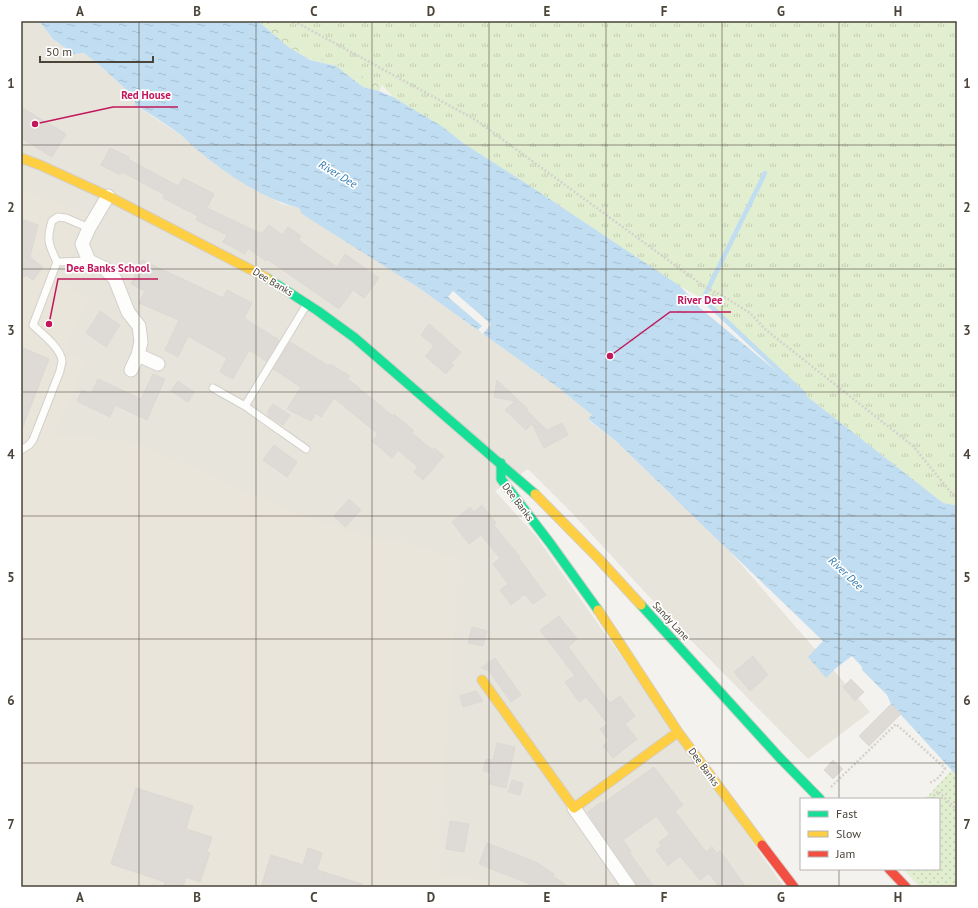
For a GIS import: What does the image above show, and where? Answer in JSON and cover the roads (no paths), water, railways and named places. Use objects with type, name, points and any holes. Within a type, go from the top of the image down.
[{"type":"main road","name":"Dee Banks","points":[[21,158],[108,196],[260,273],[307,304],[366,348],[501,463],[502,479],[612,630],[678,732],[794,887]]},
{"type":"main road","name":"Sandy Lane","points":[[501,463],[530,489],[593,553],[819,798]]},
{"type":"main road","points":[[482,680],[574,808],[678,732]]},
{"type":"main road","points":[[890,870],[906,887]]},
{"type":"street","points":[[108,196],[89,228],[82,244],[89,261],[104,268],[115,279],[128,312],[139,326],[141,342],[138,355],[131,370]]},
{"type":"street","points":[[138,355],[158,364]]},
{"type":"street","points":[[574,808],[628,887]]},
{"type":"lane","points":[[21,450],[29,445],[33,440],[60,370],[62,360],[58,351],[49,340],[33,326],[57,262],[48,240],[49,230],[52,221],[58,217],[62,217],[89,228]]},
{"type":"lane","points":[[57,262],[89,261]]},
{"type":"lane","points":[[245,406],[307,304]]},
{"type":"lane","points":[[213,388],[245,406],[306,449]]},
{"type":"water","points":[[39,21],[258,21],[287,46],[310,60],[336,66],[363,87],[379,91],[393,97],[443,127],[463,143],[680,286],[700,308],[804,394],[943,503],[955,505],[957,507],[957,776],[891,704],[887,695],[862,670],[862,667],[852,656],[826,678],[808,657],[823,641],[617,442],[588,419],[592,415],[560,389],[419,288],[302,214],[299,208],[285,204],[257,191],[219,167],[179,134],[135,105],[134,97],[104,69],[84,53],[74,54],[53,39]]},
{"type":"waterway","points":[[765,173],[703,299],[804,394]]},
{"type":"place","name":"Red House","points":[[35,124]]},
{"type":"place","name":"Dee Banks School","points":[[49,324]]},
{"type":"place","name":"River Dee","points":[[610,356]]}]
